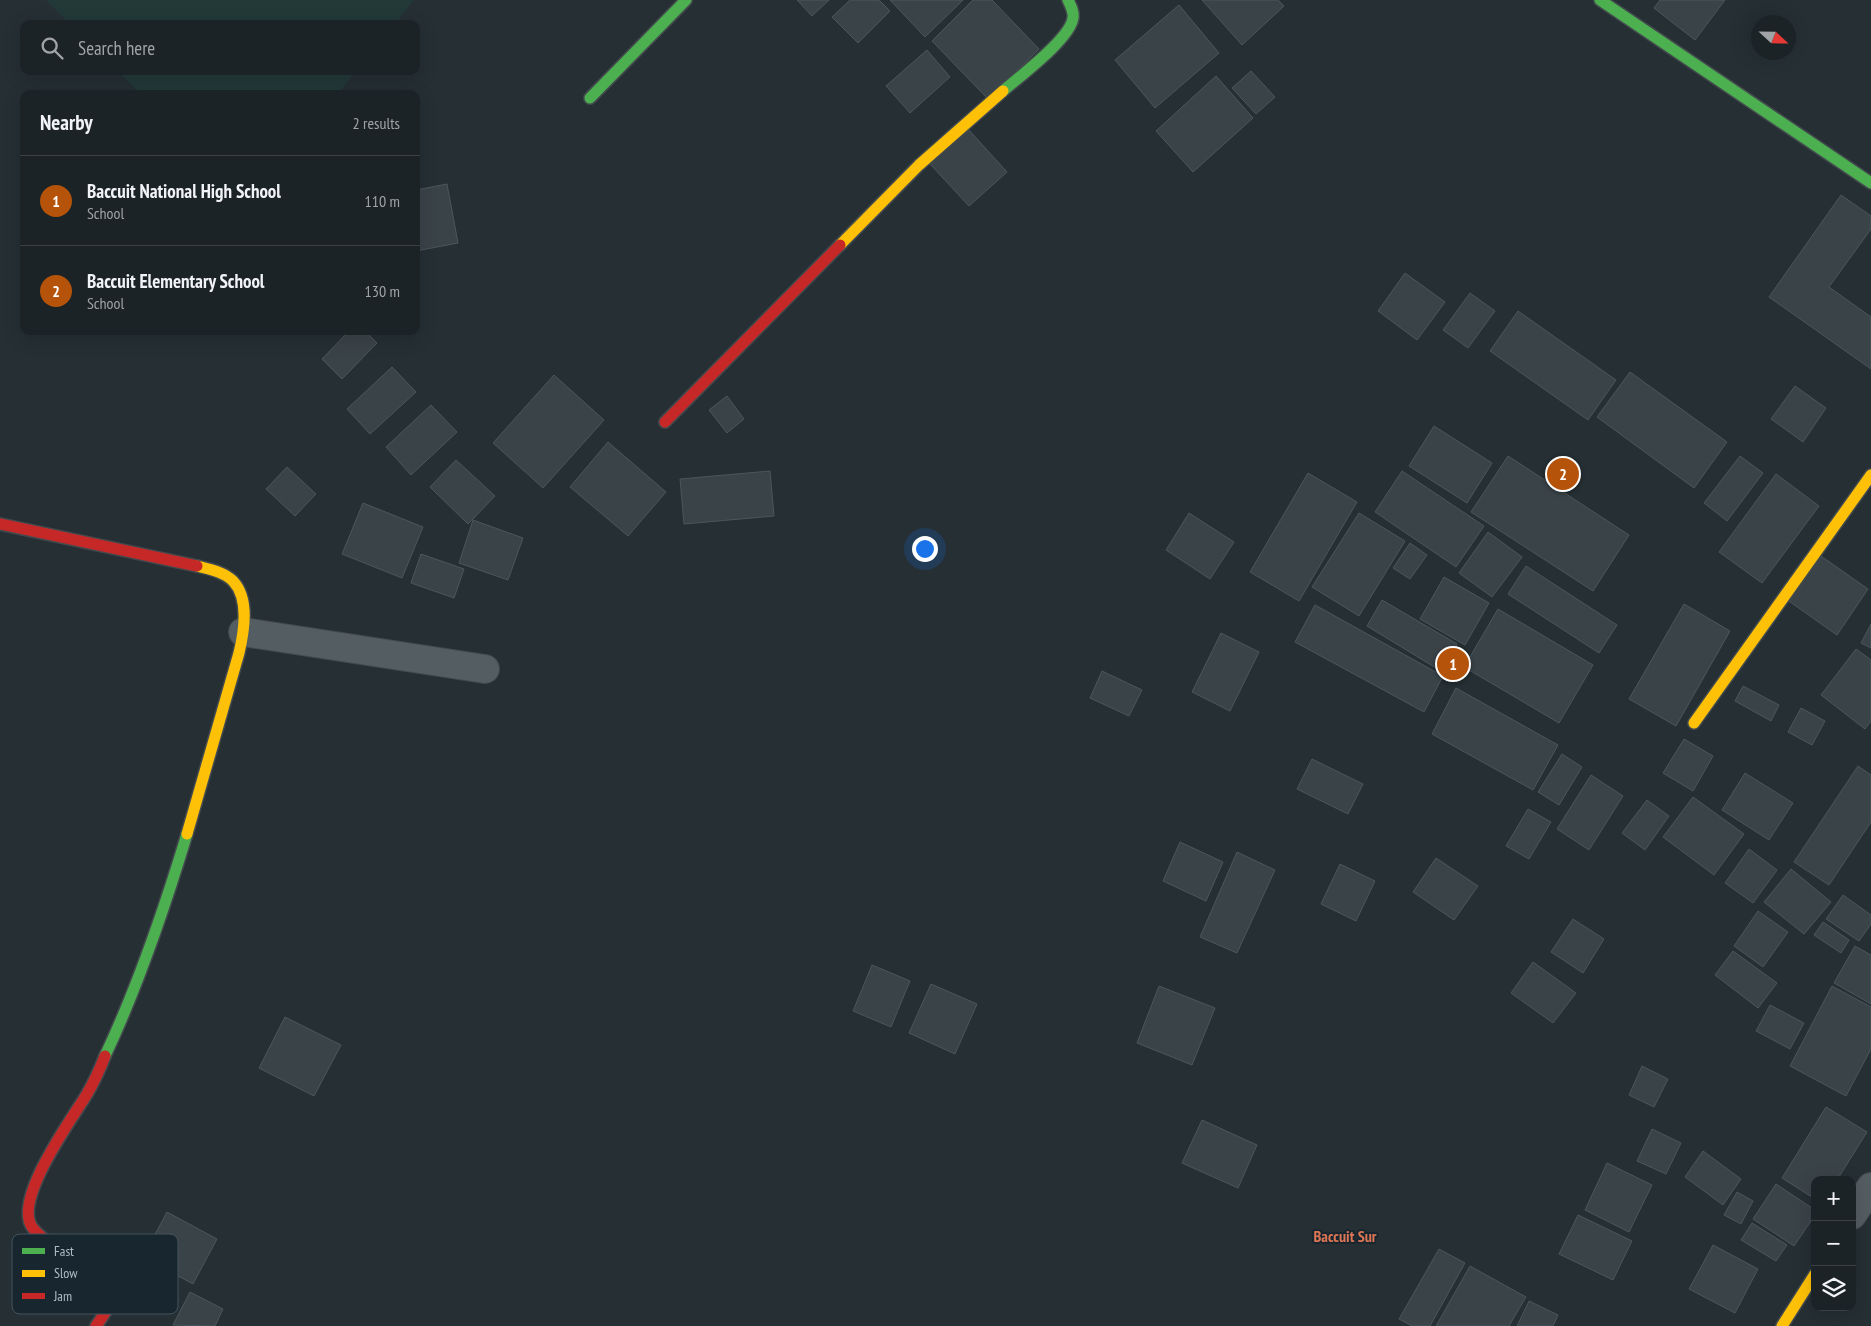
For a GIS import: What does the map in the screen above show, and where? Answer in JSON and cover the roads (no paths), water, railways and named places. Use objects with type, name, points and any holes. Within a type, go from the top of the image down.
[{"type":"street","points":[[590,98],[686,0]]},
{"type":"street","points":[[665,422],[919,166],[1060,40],[1072,23],[1074,15],[1068,0]]},
{"type":"street","points":[[1600,0],[1871,184]]},
{"type":"street","points":[[1694,723],[1871,475]]},
{"type":"street","points":[[0,524],[205,568],[231,580],[238,589],[242,606],[243,632],[212,749],[166,903],[134,992],[93,1082],[42,1166],[28,1211],[29,1222],[38,1234]]},
{"type":"street","points":[[243,632],[484,669]]},
{"type":"street","points":[[1856,1209],[1871,1187]]},
{"type":"street","points":[[1856,1217],[1871,1226]]},
{"type":"street","points":[[1782,1326],[1811,1280]]},
{"type":"street","points":[[96,1326],[103,1314]]},
{"type":"place","name":"Baccuit Elementary School","points":[[1563,474]]},
{"type":"place","name":"Baccuit National High School","points":[[1453,664]]},
{"type":"district","name":"Baccuit Sur","points":[[1345,1236]]}]
